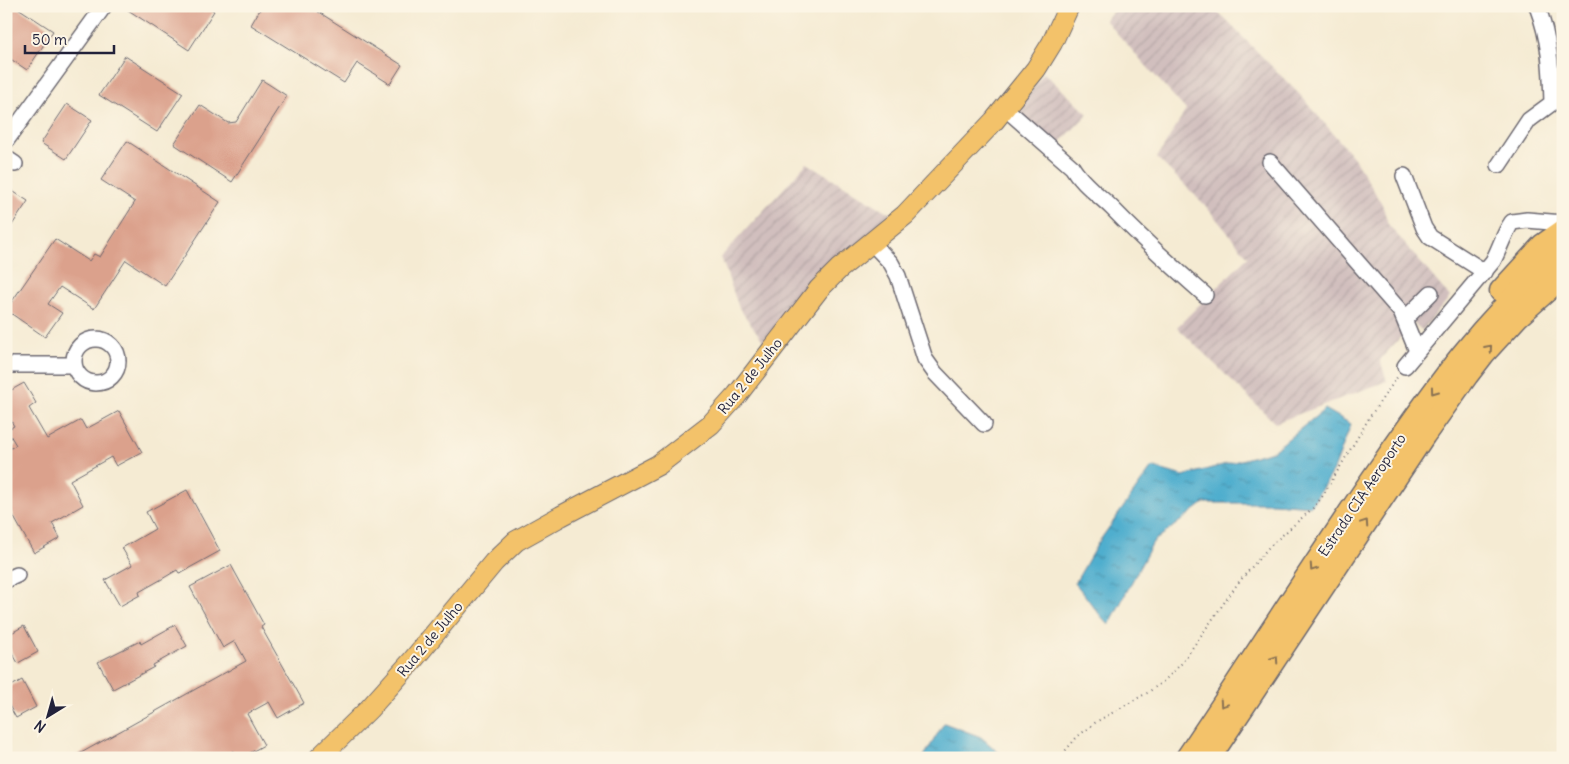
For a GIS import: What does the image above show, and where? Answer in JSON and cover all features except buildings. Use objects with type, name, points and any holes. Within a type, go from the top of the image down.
[{"type":"highway","points":[[1453,365],[1460,343],[1470,326],[1553,250],[1563,231]]},
{"type":"highway","name":"Estrada CIA Aeroporto","points":[[1187,758],[1366,489],[1453,365],[1489,322],[1526,285],[1553,250]]},
{"type":"highway","name":"Estrada CIA Aeroporto","points":[[1209,758],[1386,492],[1467,375],[1484,353],[1518,317],[1563,276]]},
{"type":"main road","name":"Rua 2 de Julho","points":[[319,758],[369,709],[412,662],[494,562],[516,541],[658,466],[711,424],[737,395],[819,289],[839,268],[905,215],[1005,108],[1044,56],[1069,6]]},
{"type":"street","points":[[6,141],[104,6]]},
{"type":"street","points":[[1498,165],[1529,120],[1557,102],[1550,51],[1537,6]]},
{"type":"street","points":[[1005,108],[1072,167],[1080,178],[1130,228],[1205,295]]},
{"type":"street","points":[[1270,162],[1401,312],[1417,351]]},
{"type":"street","points":[[1404,176],[1424,228],[1430,236],[1485,272]]},
{"type":"street","points":[[1537,220],[1543,235],[1553,250]]},
{"type":"street","points":[[1405,366],[1485,272],[1499,250],[1512,222],[1537,220],[1563,223]]},
{"type":"street","points":[[871,242],[890,263],[898,276],[925,359],[935,373],[984,424]]},
{"type":"street","points":[[1405,319],[1432,293]]},
{"type":"street","points":[[6,365],[74,365]]},
{"type":"path","points":[[1059,758],[1077,737],[1096,722],[1147,694],[1181,664],[1238,583],[1269,547],[1313,508],[1322,497],[1371,414],[1405,366]]},
{"type":"shaded area","points":[[1118,6],[1212,6],[1302,97],[1354,158],[1382,204],[1388,224],[1450,297],[1422,330],[1413,323],[1380,360],[1387,381],[1275,423],[1177,327],[1248,257],[1204,204],[1157,158],[1186,110],[1105,20]]},
{"type":"shaded area","points":[[1044,73],[1088,114],[1056,147],[1016,111]]},
{"type":"shaded area","points":[[807,163],[894,216],[767,346],[739,308],[721,257]]},
{"type":"water","points":[[1325,409],[1351,424],[1335,467],[1311,506],[1273,503],[1204,503],[1153,542],[1109,625],[1075,583],[1098,543],[1152,467],[1183,476],[1273,451]]},
{"type":"water","points":[[944,723],[981,737],[1005,758],[923,758]]}]
